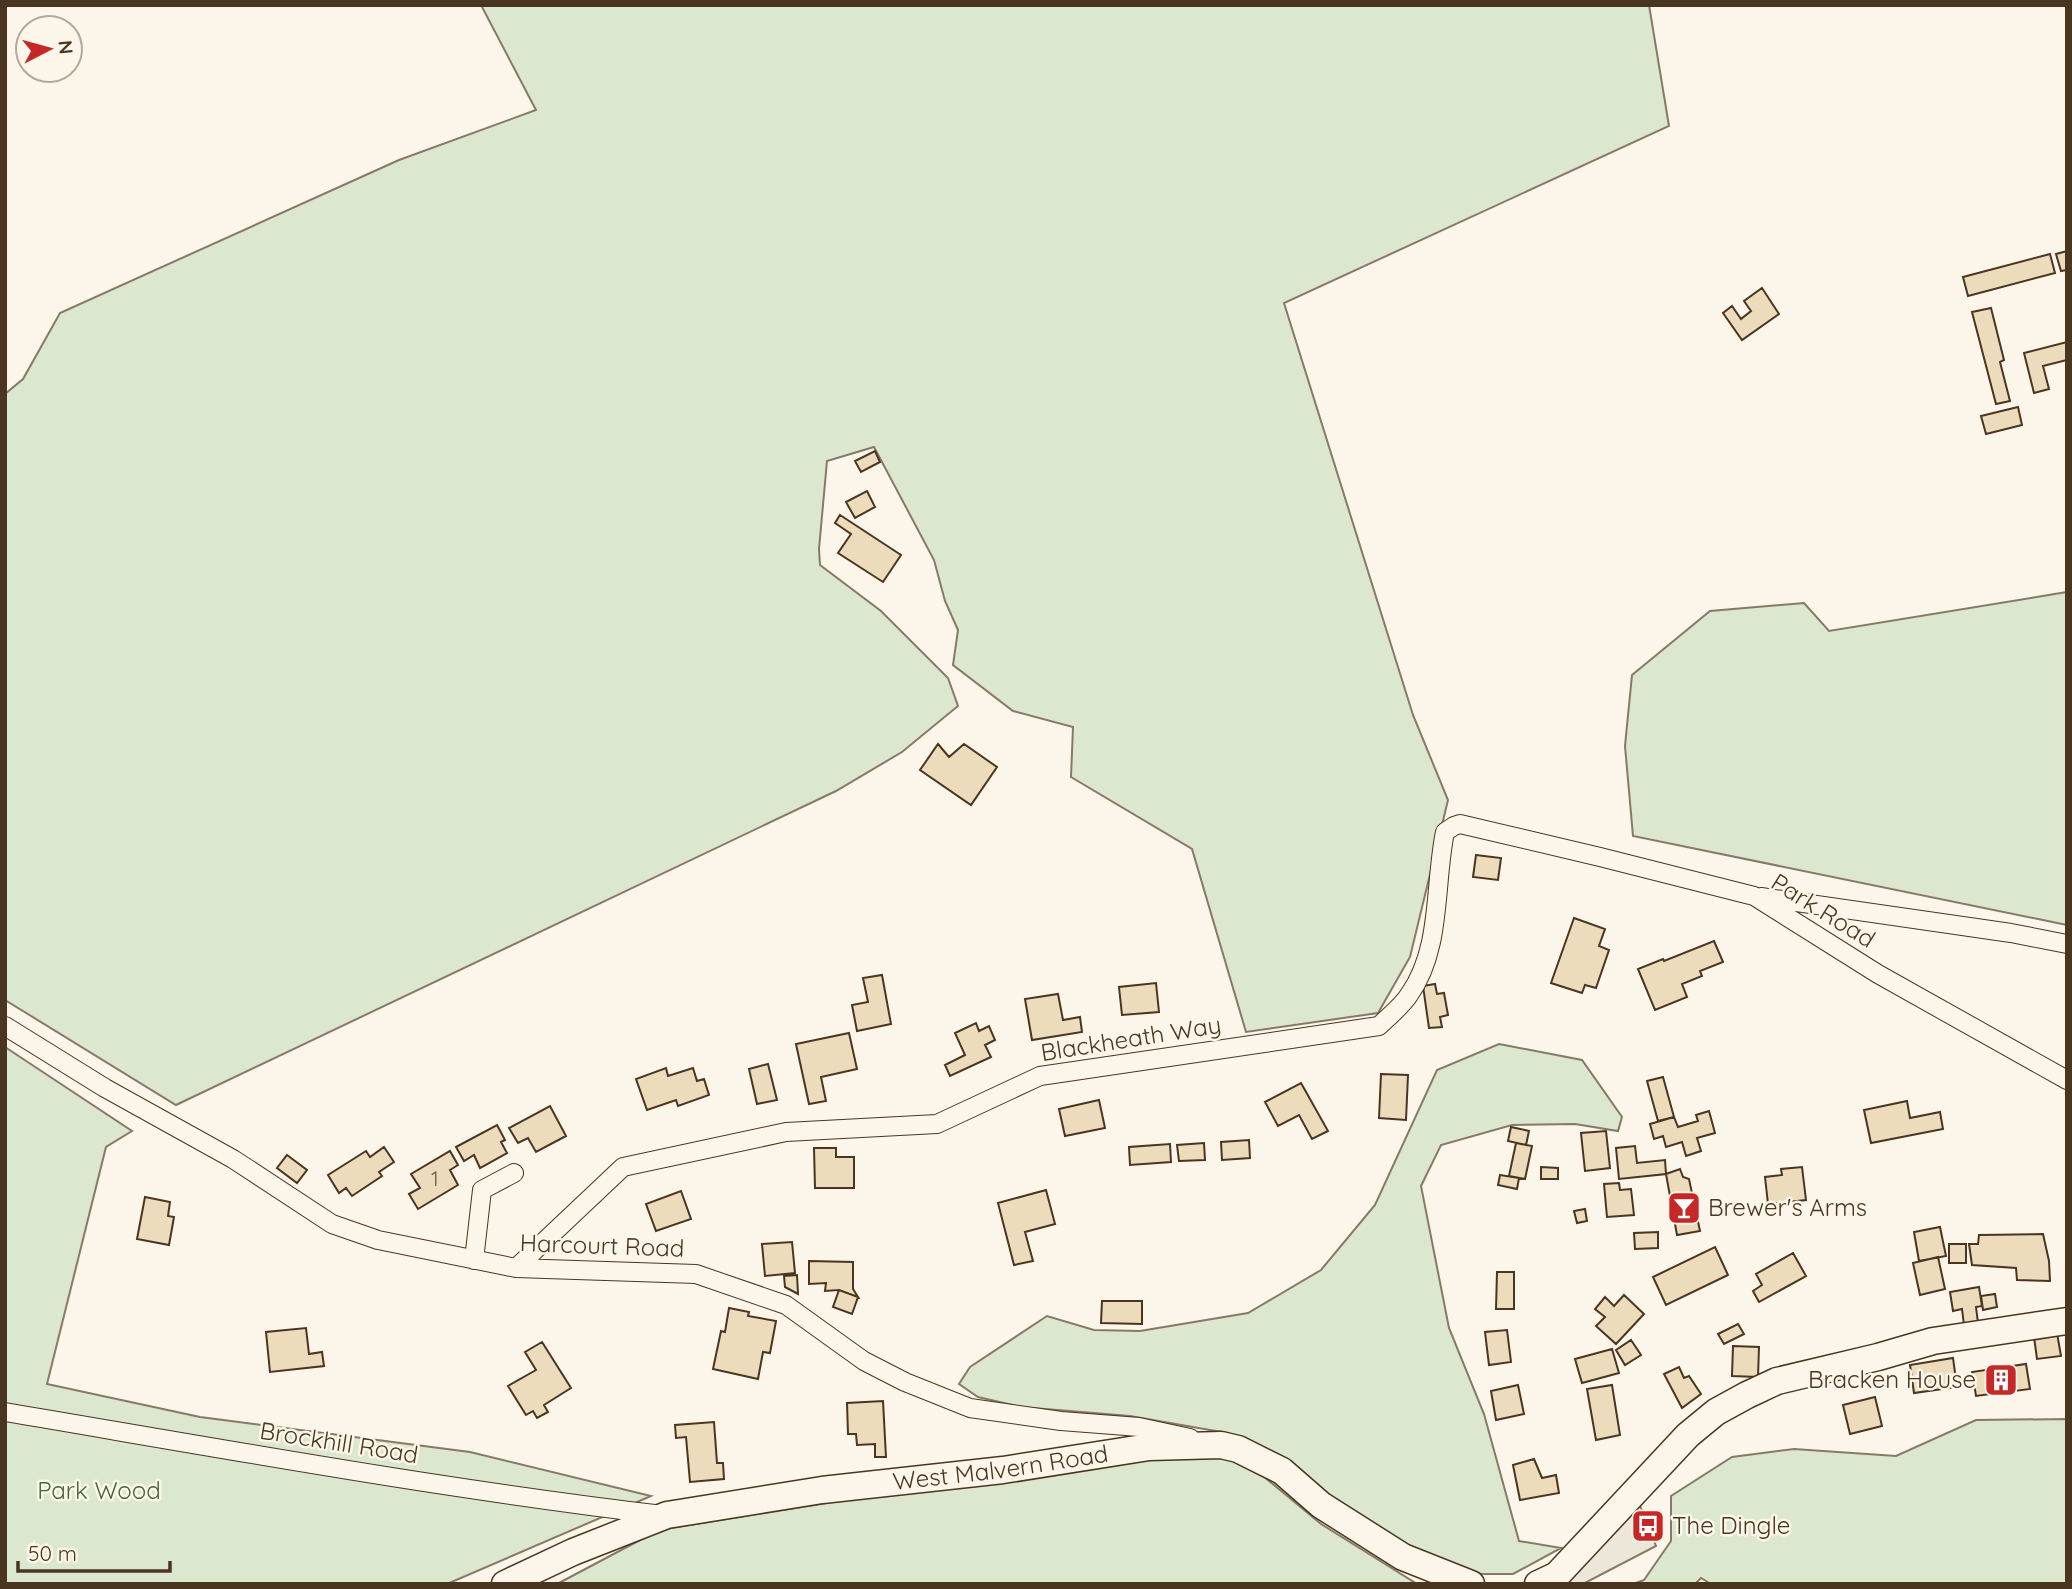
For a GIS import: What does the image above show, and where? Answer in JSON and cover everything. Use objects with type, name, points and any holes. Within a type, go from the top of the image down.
[{"type":"main road","points":[[1538,1584],[1558,1575],[1688,1435],[1716,1412],[1747,1395],[1777,1381],[1933,1341],[2067,1321]]},
{"type":"main road","name":"West Malvern Road","points":[[505,1584],[573,1552],[667,1515],[822,1490],[1003,1470],[1149,1447],[1221,1445],[1282,1471],[1321,1505],[1403,1558],[1471,1584]]},
{"type":"street","name":"Park Road","points":[[1450,828],[1460,824],[1600,856],[1754,896],[1878,974],[2067,1080]]},
{"type":"street","name":"Blackheath Way","points":[[516,1268],[623,1167],[786,1132],[937,1124],[1040,1076],[1379,1026],[1409,996],[1424,967],[1431,939],[1445,832],[1450,828]]},
{"type":"street","points":[[1754,896],[2011,933],[2067,944]]},
{"type":"street","name":"Harcourt Road","points":[[5,1026],[105,1088],[233,1159],[332,1224],[378,1240],[516,1268],[696,1274],[786,1305],[864,1361],[905,1382],[970,1408],[1061,1421],[1139,1427],[1221,1445]]},
{"type":"street","points":[[474,1260],[482,1190],[514,1174]]},
{"type":"street","name":"Brockhill Road","points":[[5,1412],[284,1460],[589,1506],[667,1515]]},
{"type":"green space","points":[[481,5],[1649,5],[1669,126],[1284,303],[1413,715],[1448,800],[1410,957],[1378,1013],[1246,1032],[1192,849],[1071,777],[1073,727],[1013,711],[953,665],[958,630],[945,601],[934,560],[874,447],[827,461],[820,565],[881,611],[948,678],[958,706],[902,752],[836,791],[176,1105],[5,1000],[5,394],[23,379],[60,313],[399,160],[536,110]]},
{"type":"green space","points":[[2067,592],[2067,925],[1633,836],[1625,746],[1632,675],[1710,611],[1804,603],[1829,631]]},
{"type":"green space","points":[[1499,1044],[1582,1060],[1622,1117],[1618,1131],[1575,1124],[1512,1125],[1441,1145],[1421,1186],[1449,1328],[1484,1414],[1519,1541],[1561,1548],[1513,1574],[1481,1574],[1403,1547],[1296,1472],[1227,1433],[1130,1416],[1021,1407],[978,1397],[959,1384],[970,1367],[1047,1316],[1094,1330],[1140,1331],[1248,1313],[1321,1270],[1375,1205],[1437,1070]]},
{"type":"green space","name":"Park Wood","points":[[5,1047],[132,1131],[106,1147],[47,1384],[200,1417],[470,1452],[651,1496],[447,1584],[5,1584]]},
{"type":"green space","points":[[2067,1419],[2067,1584],[1711,1584],[1701,1578],[1695,1584],[1633,1584],[1644,1580],[1671,1541],[1671,1496],[1732,1457],[1794,1449],[1896,1456],[1976,1420]]},
{"type":"green space","points":[[1191,1455],[1245,1461],[1321,1524],[1417,1584],[557,1584],[659,1530],[957,1482]]},
{"type":"shaded area","points":[[1635,1493],[1656,1546],[1583,1584],[1539,1584]]},
{"type":"building","points":[[2067,251],[2067,270],[2061,271],[2056,254]]},
{"type":"building","points":[[2050,254],[2055,273],[1968,296],[1963,277]]},
{"type":"building","points":[[1762,288],[1779,314],[1742,340],[1723,313],[1732,306],[1741,319],[1751,311],[1744,301]]},
{"type":"building","points":[[1991,308],[2004,360],[2000,362],[2010,401],[1996,404],[1972,312]]},
{"type":"building","points":[[2067,342],[2067,360],[2043,366],[2049,389],[2034,393],[2024,353]]},
{"type":"building","points":[[2018,407],[2022,425],[1986,434],[1981,416]]},
{"type":"building","points":[[875,451],[880,462],[861,472],[855,461]]},
{"type":"building","points":[[867,491],[875,507],[855,518],[846,502]]},
{"type":"building","points":[[840,515],[901,555],[883,582],[838,553],[851,534],[835,523]]},
{"type":"building","points":[[938,744],[949,757],[964,744],[997,767],[971,805],[920,770]]},
{"type":"building","points":[[1476,855],[1501,858],[1498,880],[1473,877]]},
{"type":"building","points":[[1574,918],[1605,929],[1599,946],[1609,950],[1596,988],[1585,985],[1582,993],[1551,983]]},
{"type":"building","points":[[1714,941],[1723,962],[1700,971],[1702,976],[1682,984],[1687,997],[1655,1010],[1638,969]]},
{"type":"building","points":[[882,975],[891,1024],[857,1031],[852,1005],[868,1002],[863,978]]},
{"type":"building","points":[[1156,983],[1159,1012],[1122,1015],[1119,987]]},
{"type":"building","points":[[1435,984],[1437,994],[1444,993],[1448,1015],[1440,1017],[1442,1027],[1429,1028],[1423,986]]},
{"type":"building","points":[[1058,994],[1063,1020],[1080,1017],[1082,1032],[1032,1040],[1025,999]]},
{"type":"building","points":[[976,1023],[979,1031],[989,1026],[995,1040],[985,1045],[991,1057],[950,1076],[945,1065],[965,1055],[955,1033]]},
{"type":"building","points":[[849,1033],[857,1069],[821,1077],[826,1101],[809,1104],[796,1044]]},
{"type":"building","points":[[768,1064],[777,1100],[757,1104],[749,1069]]},
{"type":"building","points":[[666,1068],[668,1076],[693,1068],[697,1081],[704,1079],[709,1095],[678,1106],[676,1100],[647,1110],[636,1079]]},
{"type":"building","points":[[1381,1074],[1408,1075],[1406,1120],[1379,1118]]},
{"type":"building","points":[[1663,1077],[1674,1117],[1658,1121],[1647,1081]]},
{"type":"building","points":[[1301,1083],[1328,1131],[1312,1139],[1299,1115],[1278,1126],[1265,1102]]},
{"type":"building","points":[[1099,1100],[1105,1128],[1065,1136],[1059,1109]]},
{"type":"building","points":[[1907,1101],[1910,1118],[1940,1112],[1943,1129],[1871,1143],[1864,1110]]},
{"type":"building","points":[[550,1106],[566,1136],[536,1152],[528,1138],[518,1143],[509,1128]]},
{"type":"building","points":[[1709,1111],[1715,1133],[1697,1138],[1701,1151],[1686,1156],[1682,1142],[1666,1147],[1663,1136],[1654,1139],[1650,1124],[1674,1117],[1678,1127],[1698,1121],[1696,1115]]},
{"type":"building","points":[[497,1125],[505,1140],[501,1142],[507,1153],[480,1168],[474,1155],[464,1161],[456,1147]]},
{"type":"building","points":[[1511,1127],[1529,1131],[1526,1145],[1508,1141]]},
{"type":"building","points":[[1606,1131],[1610,1168],[1585,1171],[1581,1133]]},
{"type":"building","points":[[1249,1140],[1250,1158],[1222,1160],[1221,1142]]},
{"type":"building","points":[[1204,1143],[1205,1160],[1179,1161],[1177,1145]]},
{"type":"building","points":[[1516,1143],[1532,1146],[1525,1179],[1509,1176]]},
{"type":"building","points":[[1170,1144],[1171,1162],[1130,1165],[1129,1147]]},
{"type":"building","points":[[1635,1146],[1637,1163],[1665,1160],[1666,1174],[1619,1179],[1616,1148]]},
{"type":"building","points":[[384,1147],[394,1162],[379,1172],[382,1176],[352,1196],[346,1188],[339,1193],[328,1175],[366,1151],[370,1157]]},
{"type":"building","points":[[814,1148],[836,1148],[836,1157],[854,1157],[854,1188],[815,1188]]},
{"type":"building","points":[[450,1151],[458,1165],[450,1170],[458,1185],[418,1209],[409,1194],[420,1188],[411,1174]]},
{"type":"building","points":[[287,1155],[307,1170],[297,1183],[277,1168]]},
{"type":"building","points":[[1541,1167],[1558,1168],[1558,1179],[1541,1179]]},
{"type":"building","points":[[1802,1167],[1806,1200],[1768,1204],[1765,1177],[1782,1175],[1781,1169]]},
{"type":"building","points":[[1680,1169],[1683,1177],[1689,1179],[1700,1231],[1677,1235],[1666,1174]]},
{"type":"building","points":[[1500,1175],[1519,1178],[1517,1189],[1498,1185]]},
{"type":"building","points":[[1619,1183],[1620,1190],[1631,1189],[1634,1215],[1607,1217],[1604,1184]]},
{"type":"building","points":[[1046,1190],[1055,1224],[1025,1232],[1033,1261],[1014,1265],[998,1203]]},
{"type":"building","points":[[681,1191],[691,1219],[656,1231],[646,1204]]},
{"type":"building","points":[[145,1197],[170,1202],[168,1216],[174,1217],[169,1245],[137,1239]]},
{"type":"building","points":[[1585,1209],[1587,1221],[1577,1223],[1574,1211]]},
{"type":"building","points":[[1940,1227],[1946,1256],[1919,1261],[1914,1232]]},
{"type":"building","points":[[1658,1232],[1658,1248],[1635,1249],[1634,1233]]},
{"type":"building","points":[[2043,1234],[2050,1281],[2017,1280],[2016,1268],[1972,1265],[1969,1244],[1978,1244],[1979,1235]]},
{"type":"building","points":[[792,1242],[795,1273],[765,1276],[762,1244]]},
{"type":"building","points":[[1949,1244],[1966,1244],[1966,1263],[1949,1263]]},
{"type":"building","points":[[1715,1247],[1728,1275],[1666,1305],[1653,1277]]},
{"type":"building","points":[[1793,1253],[1806,1276],[1759,1302],[1753,1291],[1762,1285],[1756,1274]]},
{"type":"building","points":[[1938,1257],[1945,1289],[1920,1295],[1913,1263]]},
{"type":"building","points":[[809,1261],[853,1262],[853,1289],[858,1297],[839,1290],[825,1291],[826,1283],[809,1284]]},
{"type":"building","points":[[1497,1272],[1514,1272],[1514,1309],[1496,1309]]},
{"type":"building","points":[[797,1275],[798,1294],[785,1287],[784,1276]]},
{"type":"building","points":[[1979,1287],[1982,1306],[1976,1307],[1978,1323],[1964,1325],[1962,1309],[1953,1311],[1950,1292]]},
{"type":"building","points":[[839,1290],[858,1297],[852,1314],[833,1307]]},
{"type":"building","points":[[1995,1294],[1997,1307],[1983,1310],[1981,1296]]},
{"type":"building","points":[[1624,1295],[1644,1314],[1616,1344],[1596,1326],[1605,1317],[1595,1309],[1605,1297],[1614,1306]]},
{"type":"building","points":[[1102,1301],[1142,1301],[1142,1324],[1101,1323]]},
{"type":"building","points":[[729,1308],[749,1312],[748,1316],[776,1321],[770,1353],[763,1352],[758,1379],[713,1369],[721,1331],[725,1332]]},
{"type":"building","points":[[1738,1324],[1744,1334],[1724,1344],[1718,1334]]},
{"type":"building","points":[[306,1328],[309,1354],[322,1352],[324,1366],[270,1372],[266,1332]]},
{"type":"building","points":[[1507,1330],[1511,1362],[1489,1365],[1485,1332]]},
{"type":"building","points":[[2057,1333],[2061,1356],[2037,1359],[2034,1337]]},
{"type":"building","points":[[1631,1340],[1641,1355],[1625,1365],[1616,1350]]},
{"type":"building","points":[[542,1342],[571,1388],[544,1405],[548,1412],[537,1418],[533,1411],[526,1415],[508,1386],[536,1370],[525,1352]]},
{"type":"building","points":[[1733,1346],[1759,1347],[1758,1377],[1732,1376]]},
{"type":"building","points":[[1612,1349],[1619,1373],[1582,1383],[1575,1359]]},
{"type":"building","points":[[1953,1358],[1957,1387],[1914,1393],[1910,1365]]},
{"type":"building","name":"Bracken House","points":[[2026,1364],[2030,1389],[1976,1396],[1972,1372]]},
{"type":"building","points":[[1679,1367],[1684,1378],[1689,1376],[1701,1394],[1682,1408],[1664,1374]]},
{"type":"building","points":[[1518,1385],[1524,1414],[1496,1420],[1491,1391]]},
{"type":"building","points":[[1612,1385],[1620,1435],[1596,1440],[1587,1389]]},
{"type":"building","points":[[1875,1397],[1882,1426],[1850,1434],[1843,1405]]},
{"type":"building","points":[[883,1401],[886,1457],[875,1457],[875,1444],[857,1445],[856,1434],[848,1434],[847,1403]]},
{"type":"building","points":[[714,1422],[717,1463],[723,1463],[724,1479],[690,1482],[686,1437],[676,1438],[675,1425]]},
{"type":"building","points":[[1534,1459],[1542,1478],[1556,1475],[1559,1493],[1520,1500],[1513,1465]]},
{"type":"place","name":"Brewer's Arms","points":[[1684,1208]]},
{"type":"place","name":"Bracken House","points":[[2001,1380]]},
{"type":"place","name":"The Dingle","points":[[1648,1526]]}]
